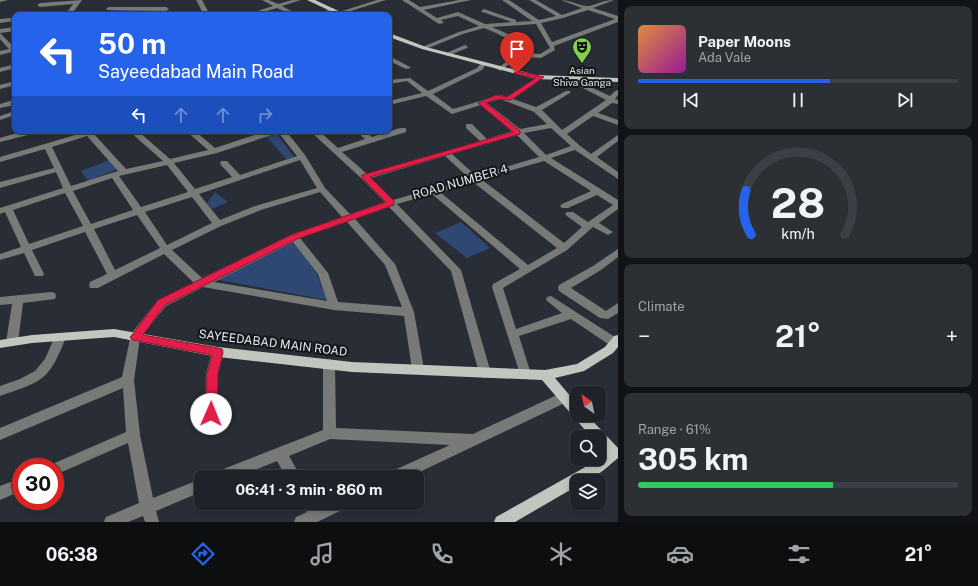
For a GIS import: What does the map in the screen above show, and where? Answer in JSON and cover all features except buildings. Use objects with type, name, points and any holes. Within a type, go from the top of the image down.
[{"type":"main road","points":[[310,0],[338,12]]},
{"type":"main road","points":[[392,37],[424,48],[500,69],[541,77],[618,80]]},
{"type":"main road","name":"SAYEEDABAD MAIN ROAD","points":[[6,343],[114,333],[218,352],[352,367],[545,375],[580,368],[609,350],[616,341]]},
{"type":"main road","points":[[545,375],[570,405]]},
{"type":"main road","points":[[502,522],[616,455],[585,422]]},
{"type":"street","points":[[0,0],[5,0]]},
{"type":"street","points":[[200,0],[206,12]]},
{"type":"street","points":[[265,0],[290,12]]},
{"type":"street","points":[[256,12],[298,0]]},
{"type":"street","points":[[348,12],[383,0]]},
{"type":"street","points":[[405,0],[442,23]]},
{"type":"street","points":[[419,9],[468,0]]},
{"type":"street","points":[[500,69],[512,60],[525,55],[541,56],[553,49],[538,22],[505,0]]},
{"type":"street","points":[[532,0],[561,17]]},
{"type":"street","points":[[564,0],[589,7],[618,19]]},
{"type":"street","points":[[40,5],[78,1]]},
{"type":"street","points":[[70,12],[78,1]]},
{"type":"street","points":[[424,48],[461,33],[485,26],[518,22],[538,22],[561,17],[606,1]]},
{"type":"street","points":[[108,12],[110,7],[167,7],[164,12]]},
{"type":"street","points":[[475,14],[492,8]]},
{"type":"street","points":[[327,12],[333,10]]},
{"type":"street","points":[[436,20],[457,14],[475,14],[518,22]]},
{"type":"street","points":[[475,14],[485,26],[514,40],[525,55]]},
{"type":"street","points":[[550,45],[618,19]]},
{"type":"street","points":[[0,20],[12,20]]},
{"type":"street","points":[[0,31],[12,30]]},
{"type":"street","points":[[0,35],[12,48]]},
{"type":"street","points":[[447,54],[466,47]]},
{"type":"street","points":[[0,53],[12,51]]},
{"type":"street","points":[[392,60],[408,68]]},
{"type":"street","points":[[392,102],[429,93],[480,69],[483,64]]},
{"type":"street","points":[[0,70],[12,67]]},
{"type":"street","points":[[508,99],[541,77]]},
{"type":"street","points":[[578,78],[583,86],[615,101]]},
{"type":"street","points":[[392,82],[408,79],[429,93],[452,112],[496,97],[508,99],[537,110],[563,133],[576,147],[618,176]]},
{"type":"street","points":[[0,87],[12,84]]},
{"type":"street","points":[[563,133],[592,113],[615,101],[617,92],[591,90]]},
{"type":"street","points":[[537,110],[568,92]]},
{"type":"street","points":[[0,106],[12,102]]},
{"type":"street","points":[[482,103],[518,132],[545,158],[618,204],[590,224],[564,248],[497,287],[525,374]]},
{"type":"street","points":[[592,113],[618,122]]},
{"type":"street","points":[[0,118],[12,114]]},
{"type":"street","points":[[365,176],[446,154],[518,132],[554,125]]},
{"type":"street","points":[[470,126],[486,142]]},
{"type":"street","points":[[392,134],[403,130]]},
{"type":"street","points":[[0,140],[22,134]]},
{"type":"street","points":[[0,160],[89,134],[119,173],[141,212],[166,250],[201,282],[334,306],[409,312]]},
{"type":"street","points":[[136,134],[168,161],[218,224]]},
{"type":"street","points":[[196,134],[214,150]]},
{"type":"street","points":[[253,134],[258,137]]},
{"type":"street","points":[[39,274],[27,249],[4,210],[119,173],[214,150],[266,134]]},
{"type":"street","points":[[284,134],[302,157],[322,189],[390,264],[409,312],[418,369]]},
{"type":"street","points":[[317,134],[365,176],[456,270],[485,373]]},
{"type":"street","points":[[364,134],[372,141]]},
{"type":"street","points":[[337,151],[392,134]]},
{"type":"street","points":[[592,157],[616,141]]},
{"type":"street","points":[[48,146],[68,190],[114,275]]},
{"type":"street","name":"ROAD NUMBER 4","points":[[152,522],[147,506],[133,435],[128,380],[135,337],[162,303],[201,282],[294,237],[348,217],[433,190],[545,158],[576,147]]},
{"type":"street","points":[[446,154],[474,178],[564,248]]},
{"type":"street","points":[[0,258],[141,212],[192,192],[302,157]]},
{"type":"street","points":[[224,163],[238,177]]},
{"type":"street","points":[[599,164],[609,164],[618,167]]},
{"type":"street","points":[[0,185],[59,169]]},
{"type":"street","points":[[94,285],[218,224],[258,208],[322,189]]},
{"type":"street","points":[[433,190],[528,270]]},
{"type":"street","points":[[599,191],[568,210],[590,224],[608,232]]},
{"type":"street","points":[[294,237],[323,273],[334,306]]},
{"type":"street","points":[[618,252],[597,268],[563,288],[604,315],[608,315],[618,307]]},
{"type":"street","points":[[0,302],[51,296]]},
{"type":"street","points":[[6,343],[18,299]]},
{"type":"street","points":[[551,300],[616,341]]},
{"type":"street","points":[[513,334],[572,314]]},
{"type":"street","points":[[0,391],[33,380],[41,374],[49,365],[60,337]]},
{"type":"street","points":[[211,414],[212,374],[218,352]]},
{"type":"street","points":[[329,364],[330,433]]},
{"type":"street","points":[[0,434],[128,380]]},
{"type":"street","points":[[410,470],[563,398]]},
{"type":"street","points":[[239,470],[330,433],[473,440]]},
{"type":"street","points":[[64,465],[133,435]]},
{"type":"street","points":[[280,454],[290,470]]},
{"type":"street","points":[[0,493],[12,488]]},
{"type":"street","points":[[111,522],[194,488]]},
{"type":"street","points":[[301,522],[312,510]]},
{"type":"shaded area","points":[[163,9],[162,12],[111,12],[113,10]]},
{"type":"shaded area","points":[[277,134],[294,157],[286,159],[267,137]]},
{"type":"shaded area","points":[[109,160],[118,169],[88,181],[81,171]]},
{"type":"shaded area","points":[[215,192],[228,202],[212,209],[207,203]]},
{"type":"shaded area","points":[[461,222],[490,248],[467,258],[435,233]]},
{"type":"shaded area","points":[[295,241],[317,274],[327,300],[214,279]]},
{"type":"place","name":"Asian Shiva Ganga","points":[[582,64]]},
{"type":"route","points":[[211,414],[212,374],[218,352],[135,337],[162,303],[201,282],[294,237],[392,203],[365,176],[518,132],[482,103],[496,97],[508,99],[541,77],[517,73]]}]
